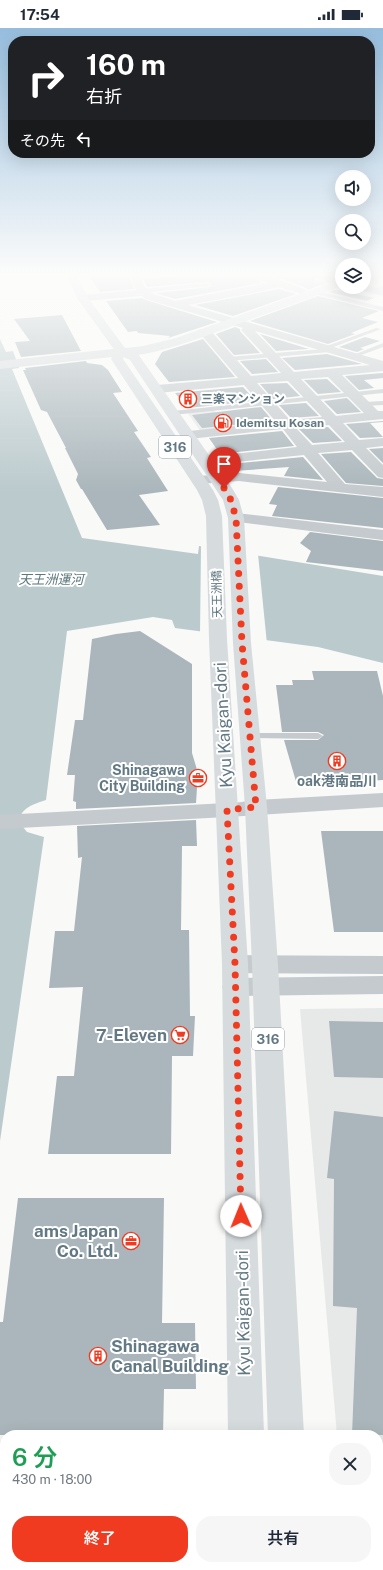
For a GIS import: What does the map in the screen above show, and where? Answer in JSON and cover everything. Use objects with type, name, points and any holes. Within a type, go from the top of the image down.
[{"type":"main road","points":[[120,350],[128,348]]},
{"type":"main road","points":[[0,365],[20,360],[140,348]]},
{"type":"main road","name":"316","points":[[198,480],[117,359],[120,350],[134,357],[158,389],[218,478],[231,500],[236,518]]},
{"type":"main road","points":[[0,358],[20,360]]},
{"type":"main road","name":"天王洲橋","points":[[198,480],[210,500],[214,516],[216,550],[230,641]]},
{"type":"main road","name":"天王洲橋","points":[[230,641],[238,553],[236,518]]},
{"type":"main road","name":"Kyu Kaigan-dori","points":[[230,641],[250,736],[256,807],[286,1430]]},
{"type":"main road","name":"Kyu Kaigan-dori","points":[[230,641],[227,810],[235,976],[246,1430]]},
{"type":"street","points":[[219,348],[340,487]]},
{"type":"street","points":[[267,348],[383,474]]},
{"type":"street","points":[[324,348],[383,365]]},
{"type":"street","points":[[158,389],[383,368]]},
{"type":"street","points":[[332,373],[364,404],[379,415]]},
{"type":"street","points":[[189,435],[379,415]]},
{"type":"street","points":[[206,461],[383,442]]},
{"type":"street","points":[[198,480],[239,477],[383,492]]},
{"type":"street","points":[[236,518],[383,535]]},
{"type":"street","points":[[0,822],[383,800]]},
{"type":"street","points":[[235,976],[265,975],[383,965]]},
{"type":"street","points":[[265,975],[383,985]]},
{"type":"lane","points":[[354,356],[372,348]]},
{"type":"lane","points":[[228,359],[328,349]]},
{"type":"lane","points":[[173,413],[383,391]]},
{"type":"lane","points":[[364,404],[383,403]]},
{"type":"lane","points":[[250,736],[318,736]]},
{"type":"shaded area","name":"Idemitsu Kosan","points":[[214,410],[221,420],[247,417],[255,427],[201,432],[187,412]]},
{"type":"shaded area","points":[[383,1008],[383,1430],[337,1430],[300,1009]]},
{"type":"water","name":"天王洲運河","points":[[0,348],[4,348],[6,352],[13,351],[19,368],[12,369],[82,538],[198,554],[199,546],[383,576],[383,663],[318,647],[175,628],[172,620],[153,617],[67,631],[46,800],[28,807],[22,813],[19,822],[27,832],[44,837],[0,1141]]},
{"type":"pier","points":[[201,545],[258,554],[267,644],[200,634]]},
{"type":"building","points":[[17,348],[79,348],[81,351],[21,357]]},
{"type":"building","points":[[175,348],[211,348],[235,377],[169,382],[155,364],[162,352]]},
{"type":"building","points":[[228,348],[255,348],[260,353],[234,355]]},
{"type":"building","points":[[273,348],[309,349],[276,351]]},
{"type":"building","points":[[342,348],[364,349],[357,352]]},
{"type":"building","points":[[327,354],[362,364],[295,370],[282,358]]},
{"type":"building","points":[[266,359],[278,372],[252,374],[240,361]]},
{"type":"building","points":[[86,361],[87,363],[102,365],[108,370],[122,392],[113,393],[138,431],[134,432],[151,457],[147,458],[168,491],[139,495],[160,525],[107,530],[76,480],[78,474],[66,448],[47,412],[41,410],[23,370],[26,370],[25,368]]},
{"type":"building","points":[[383,373],[383,378],[364,380],[374,388],[359,390],[345,376]]},
{"type":"building","points":[[327,379],[341,392],[318,394],[304,380]]},
{"type":"building","points":[[287,383],[300,396],[273,399],[260,384]]},
{"type":"building","points":[[243,387],[256,401],[187,408],[175,393]]},
{"type":"building","points":[[347,398],[361,412],[337,414],[324,401]]},
{"type":"building","points":[[306,403],[319,416],[291,418],[279,405]]},
{"type":"building","points":[[261,407],[273,421],[202,428],[192,415]]},
{"type":"building","points":[[383,421],[370,423],[383,437],[360,438],[346,424]]},
{"type":"building","points":[[328,427],[342,441],[313,443],[299,429]]},
{"type":"building","points":[[282,431],[294,446],[220,454],[209,438]]},
{"type":"building","points":[[383,448],[383,463],[369,449]]},
{"type":"building","points":[[351,452],[377,478],[383,479],[383,486],[346,483],[321,454]]},
{"type":"building","points":[[303,457],[323,480],[284,476],[289,467],[234,471],[230,464]]},
{"type":"building","points":[[278,487],[383,498],[383,528],[272,516],[277,505],[269,504]]},
{"type":"building","points":[[310,532],[383,541],[383,571],[306,562],[311,551],[300,543]]},
{"type":"building","points":[[140,631],[192,664],[192,753],[198,773],[196,803],[76,809],[76,802],[73,801],[75,775],[67,775],[75,720],[83,720],[92,639]]},
{"type":"building","points":[[312,671],[377,671],[383,696],[383,780],[297,785],[284,740],[318,740],[324,735],[318,732],[282,732],[276,685],[293,685],[292,680],[314,680]]},
{"type":"building","points":[[196,820],[197,846],[182,846],[181,930],[189,930],[190,1016],[195,1016],[193,1056],[172,1056],[171,1154],[48,1154],[57,1076],[74,1076],[83,987],[49,988],[55,931],[74,931],[82,857],[78,858],[77,826]]},
{"type":"building","points":[[321,831],[383,831],[383,932],[334,932]]},
{"type":"building","points":[[329,1021],[383,1022],[383,1078],[334,1077]]},
{"type":"building","points":[[334,1111],[383,1117],[383,1430],[352,1430],[357,1308],[333,1306],[334,1179],[327,1178]]},
{"type":"building","points":[[18,1198],[164,1198],[162,1323],[195,1323],[196,1389],[164,1389],[163,1430],[0,1430],[0,1322],[3,1322]]},
{"type":"place","name":"三楽マンション","points":[[188,399]]},
{"type":"place","name":"Idemitsu Kosan","points":[[223,423]]},
{"type":"place","name":"oak港南品川","points":[[337,761]]},
{"type":"place","name":"Shinagawa City Building","points":[[198,778]]},
{"type":"place","name":"7-Eleven","points":[[180,1035]]},
{"type":"place","name":"ams Japan Co. Ltd.","points":[[131,1241]]},
{"type":"place","name":"Shinagawa Canal Building","points":[[98,1356]]},
{"type":"route","points":[[224,488],[231,500],[236,518],[242,643],[256,807],[227,810],[235,964],[241,1216]]}]
